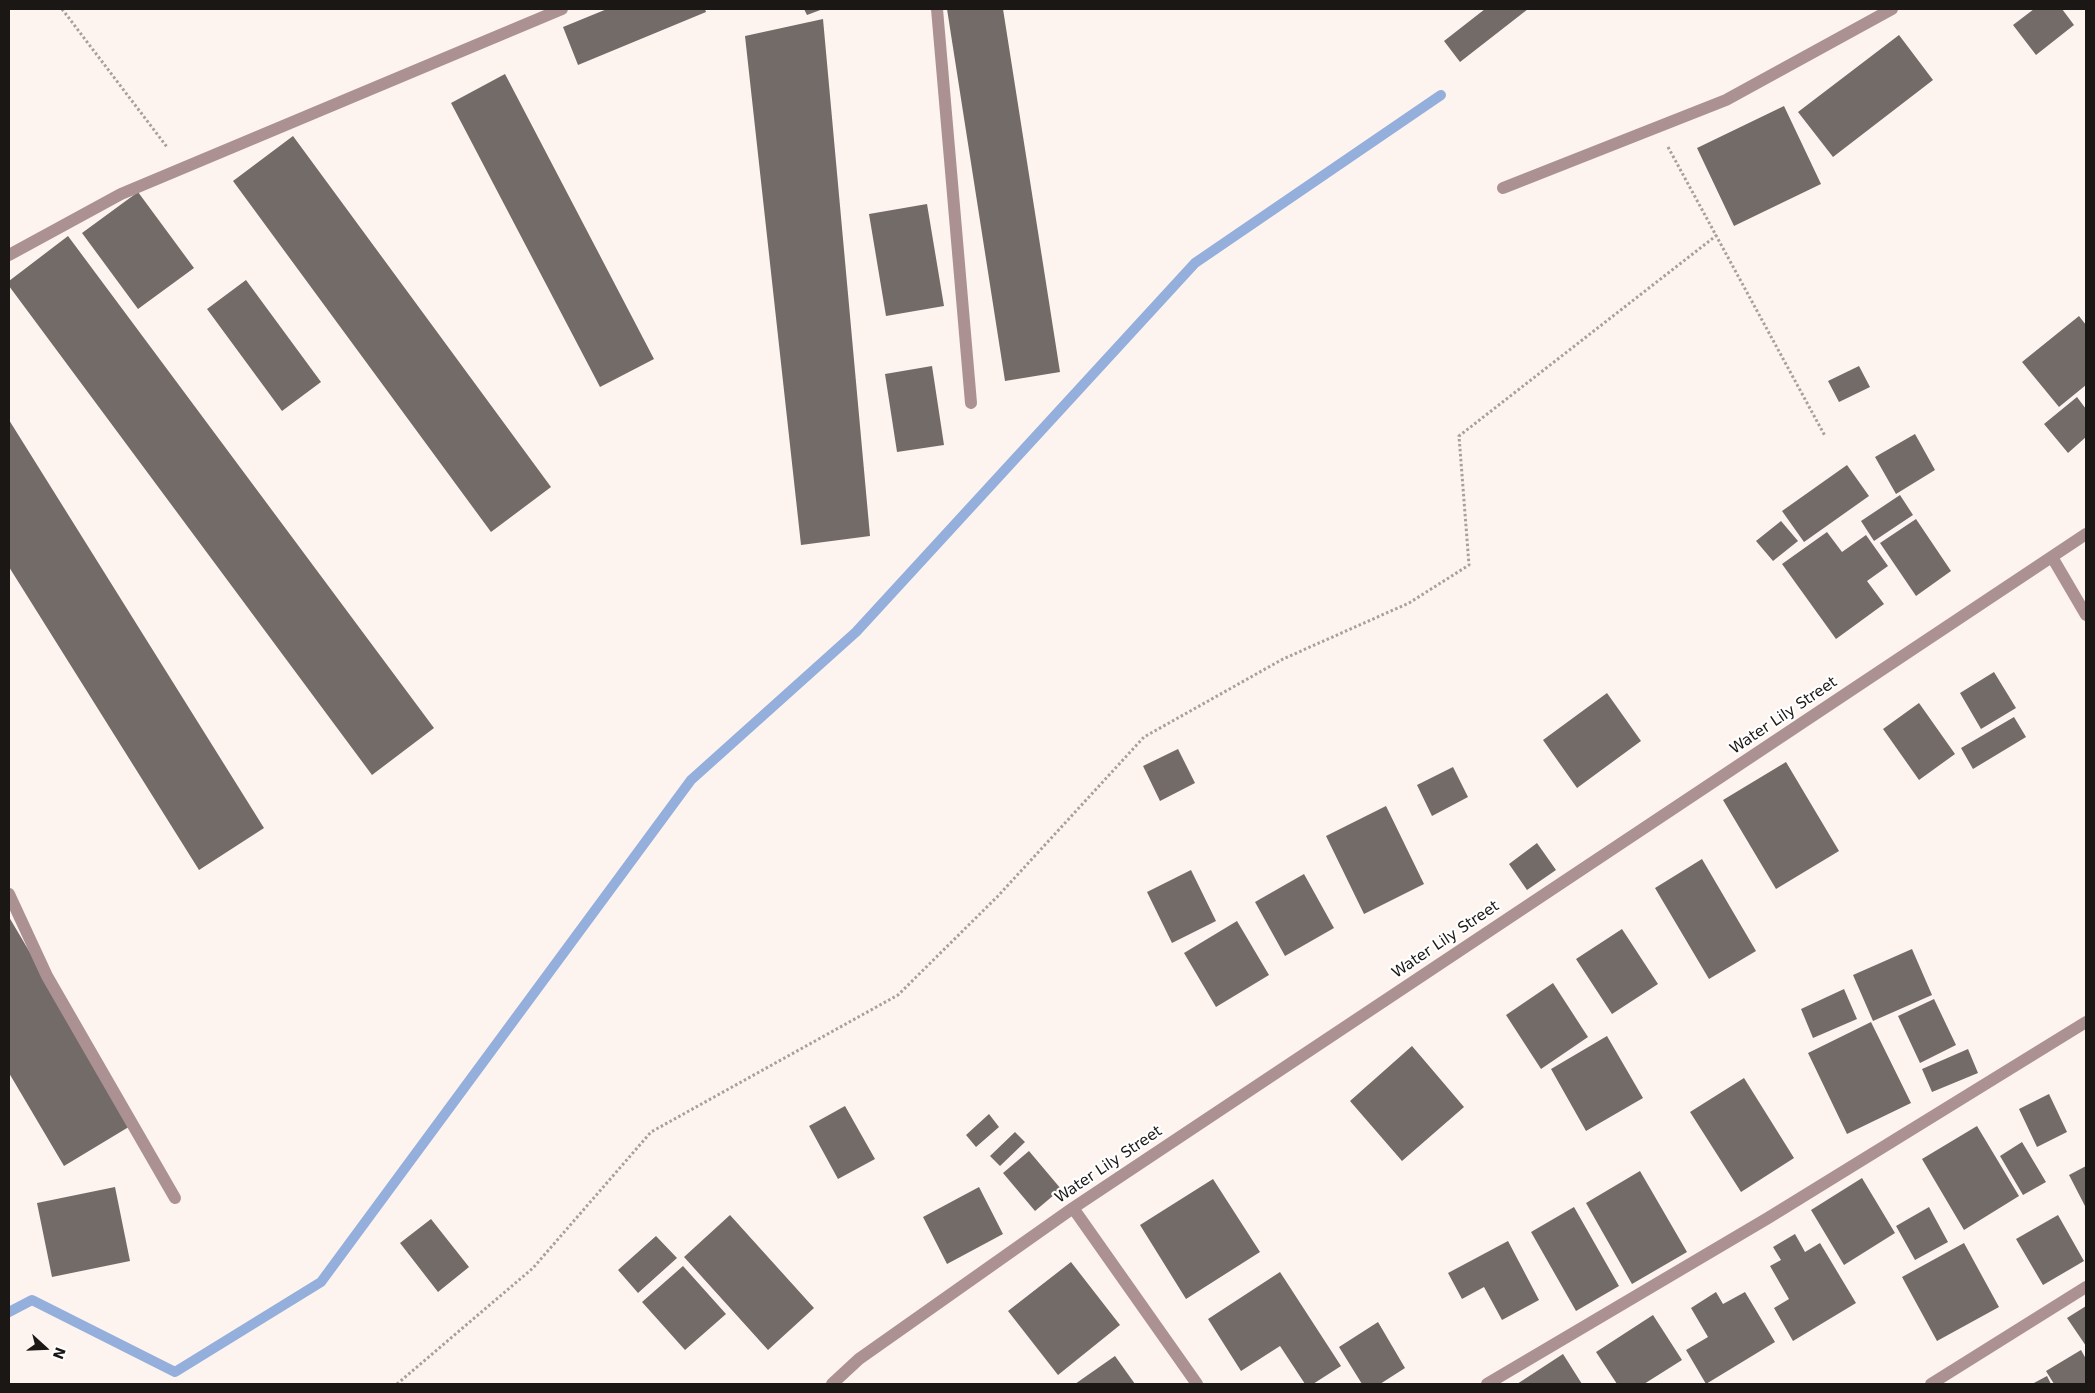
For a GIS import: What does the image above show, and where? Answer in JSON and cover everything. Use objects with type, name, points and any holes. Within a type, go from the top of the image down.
[{"type":"street","points":[[9,255],[121,194],[562,9]]},
{"type":"street","points":[[937,9],[971,403]]},
{"type":"street","points":[[1503,188],[1726,100],[1892,9]]},
{"type":"street","name":"Water Lily Street","points":[[832,1384],[859,1359],[1073,1208],[2086,534]]},
{"type":"street","points":[[2052,558],[2086,615]]},
{"type":"street","points":[[9,894],[47,976],[175,1198]]},
{"type":"street","points":[[1488,1384],[1768,1218],[2086,1022]]},
{"type":"street","points":[[1073,1208],[1197,1384]]},
{"type":"street","points":[[1931,1384],[2086,1287]]},
{"type":"path","points":[[62,9],[183,168]]},
{"type":"path","points":[[1656,127],[1717,235],[1825,436]]},
{"type":"path","points":[[397,1384],[533,1268],[651,1132],[898,995],[998,896],[1144,737],[1282,660],[1409,603],[1469,565],[1459,436],[1717,235]]},
{"type":"building","points":[[607,9],[705,9],[706,12],[578,65],[563,27]]},
{"type":"building","points":[[804,9],[823,9],[807,15]]},
{"type":"building","points":[[947,9],[1003,9],[1060,372],[1005,381]]},
{"type":"building","points":[[1485,9],[1528,9],[1460,62],[1444,41]]},
{"type":"building","points":[[2034,9],[2062,9],[2074,25],[2036,55],[2013,25]]},
{"type":"building","points":[[823,19],[870,536],[801,545],[745,36]]},
{"type":"building","points":[[1899,35],[1933,80],[1833,157],[1798,112]]},
{"type":"building","points":[[505,74],[654,359],[600,387],[451,103]]},
{"type":"building","points":[[1784,106],[1821,184],[1734,226],[1697,148]]},
{"type":"building","points":[[293,136],[551,487],[491,532],[233,181]]},
{"type":"building","points":[[138,192],[194,268],[138,309],[82,233]]},
{"type":"building","points":[[927,204],[944,306],[886,316],[869,214]]},
{"type":"building","points":[[68,236],[434,728],[372,775],[9,286],[9,281]]},
{"type":"building","points":[[246,280],[321,382],[282,411],[207,309]]},
{"type":"building","points":[[2079,316],[2086,325],[2086,385],[2059,407],[2022,362]]},
{"type":"building","points":[[932,366],[944,445],[897,452],[885,374]]},
{"type":"building","points":[[1859,366],[1870,387],[1839,402],[1828,381]]},
{"type":"building","points":[[2077,397],[2086,409],[2086,437],[2068,453],[2044,424]]},
{"type":"building","points":[[9,420],[264,828],[199,870],[9,567]]},
{"type":"building","points":[[1915,434],[1935,470],[1896,494],[1875,457]]},
{"type":"building","points":[[1847,465],[1869,496],[1804,542],[1782,511]]},
{"type":"building","points":[[1900,495],[1913,515],[1874,541],[1861,521]]},
{"type":"building","points":[[1916,519],[1951,571],[1916,596],[1880,543]]},
{"type":"building","points":[[1781,521],[1798,541],[1773,561],[1756,541]]},
{"type":"building","points":[[1827,532],[1842,552],[1866,535],[1888,566],[1867,581],[1884,604],[1836,639],[1782,564]]},
{"type":"building","points":[[1994,672],[2016,708],[1981,729],[1960,693]]},
{"type":"building","points":[[1607,693],[1641,741],[1577,788],[1543,740]]},
{"type":"building","points":[[1919,703],[1955,754],[1919,780],[1883,729]]},
{"type":"building","points":[[2014,717],[2026,737],[1973,769],[1961,748]]},
{"type":"building","points":[[1178,749],[1195,783],[1160,801],[1143,766]]},
{"type":"building","points":[[1786,762],[1839,851],[1776,889],[1723,800]]},
{"type":"building","points":[[1453,767],[1468,797],[1432,816],[1417,785]]},
{"type":"building","points":[[1386,806],[1424,884],[1364,914],[1326,836]]},
{"type":"building","points":[[1537,843],[1556,870],[1527,890],[1509,864]]},
{"type":"building","points":[[1702,859],[1756,951],[1709,979],[1655,888]]},
{"type":"building","points":[[1191,870],[1216,921],[1172,943],[1147,892]]},
{"type":"building","points":[[1304,874],[1334,928],[1285,956],[1255,902]]},
{"type":"building","points":[[9,917],[132,1125],[64,1166],[9,1073]]},
{"type":"building","points":[[1237,921],[1269,975],[1216,1007],[1184,953]]},
{"type":"building","points":[[1622,929],[1658,984],[1612,1014],[1576,959]]},
{"type":"building","points":[[1912,949],[1932,995],[1873,1021],[1853,975]]},
{"type":"building","points":[[1553,983],[1588,1037],[1541,1069],[1506,1015]]},
{"type":"building","points":[[1844,989],[1857,1019],[1813,1038],[1801,1009]]},
{"type":"building","points":[[1934,999],[1956,1045],[1920,1063],[1898,1016]]},
{"type":"building","points":[[1871,1022],[1911,1103],[1847,1134],[1808,1053]]},
{"type":"building","points":[[1607,1036],[1643,1098],[1586,1131],[1551,1069]]},
{"type":"building","points":[[1412,1046],[1464,1107],[1402,1161],[1350,1101]]},
{"type":"building","points":[[1968,1049],[1978,1073],[1932,1092],[1922,1069]]},
{"type":"building","points":[[1744,1078],[1794,1158],[1741,1192],[1690,1112]]},
{"type":"building","points":[[2049,1094],[2067,1132],[2037,1147],[2019,1109]]},
{"type":"building","points":[[845,1106],[875,1159],[838,1179],[809,1126]]},
{"type":"building","points":[[989,1114],[999,1127],[976,1147],[966,1135]]},
{"type":"building","points":[[1977,1126],[2019,1196],[1964,1230],[1922,1159]]},
{"type":"building","points":[[1015,1132],[1025,1142],[1000,1166],[990,1156]]},
{"type":"building","points":[[2022,1142],[2046,1182],[2023,1195],[2000,1156]]},
{"type":"building","points":[[1029,1151],[1061,1189],[1035,1211],[1003,1173]]},
{"type":"building","points":[[2086,1166],[2086,1208],[2069,1175]]},
{"type":"building","points":[[1640,1171],[1687,1252],[1632,1284],[1586,1203]]},
{"type":"building","points":[[1862,1178],[1895,1233],[1844,1265],[1811,1210]]},
{"type":"building","points":[[1213,1179],[1260,1252],[1186,1299],[1140,1225]]},
{"type":"building","points":[[115,1187],[130,1261],[52,1277],[37,1203]]},
{"type":"building","points":[[979,1187],[1003,1234],[947,1264],[923,1217]]},
{"type":"building","points":[[1574,1207],[1619,1286],[1576,1311],[1531,1232]]},
{"type":"building","points":[[1929,1207],[1948,1242],[1915,1260],[1896,1226]]},
{"type":"building","points":[[730,1215],[814,1308],[768,1350],[684,1257]]},
{"type":"building","points":[[2058,1215],[2084,1261],[2043,1285],[2016,1239]]},
{"type":"building","points":[[431,1219],[469,1267],[438,1292],[400,1243]]},
{"type":"building","points":[[1795,1234],[1805,1252],[1820,1243],[1856,1303],[1793,1341],[1774,1308],[1789,1299],[1770,1266],[1781,1260],[1773,1247]]},
{"type":"building","points":[[656,1236],[677,1258],[638,1293],[618,1270]]},
{"type":"building","points":[[1508,1241],[1539,1300],[1502,1320],[1484,1287],[1462,1299],[1448,1273]]},
{"type":"building","points":[[1964,1243],[1999,1307],[1937,1341],[1902,1277]]},
{"type":"building","points":[[1071,1262],[1120,1325],[1058,1375],[1008,1311]]},
{"type":"building","points":[[683,1266],[726,1314],[685,1350],[642,1302]]},
{"type":"building","points":[[1280,1272],[1341,1366],[1313,1384],[1305,1384],[1280,1346],[1241,1371],[1208,1319]]},
{"type":"building","points":[[1716,1292],[1723,1304],[1745,1292],[1775,1342],[1706,1384],[1686,1350],[1708,1337],[1691,1308]]},
{"type":"building","points":[[2086,1306],[2086,1346],[2067,1318]]},
{"type":"building","points":[[1653,1315],[1682,1360],[1644,1384],[1617,1384],[1596,1352]]},
{"type":"building","points":[[1378,1322],[1405,1368],[1380,1384],[1362,1384],[1339,1347]]},
{"type":"building","points":[[2081,1350],[2086,1359],[2086,1384],[2054,1384],[2046,1371]]},
{"type":"building","points":[[1563,1354],[1582,1384],[1517,1384]]},
{"type":"building","points":[[1115,1356],[1135,1384],[1075,1384]]},
{"type":"building","points":[[2047,1376],[2051,1384],[2032,1384]]},
{"type":"waterway","points":[[9,1312],[32,1300],[175,1372],[321,1282],[691,780],[856,632],[1195,263],[1441,95]]}]
